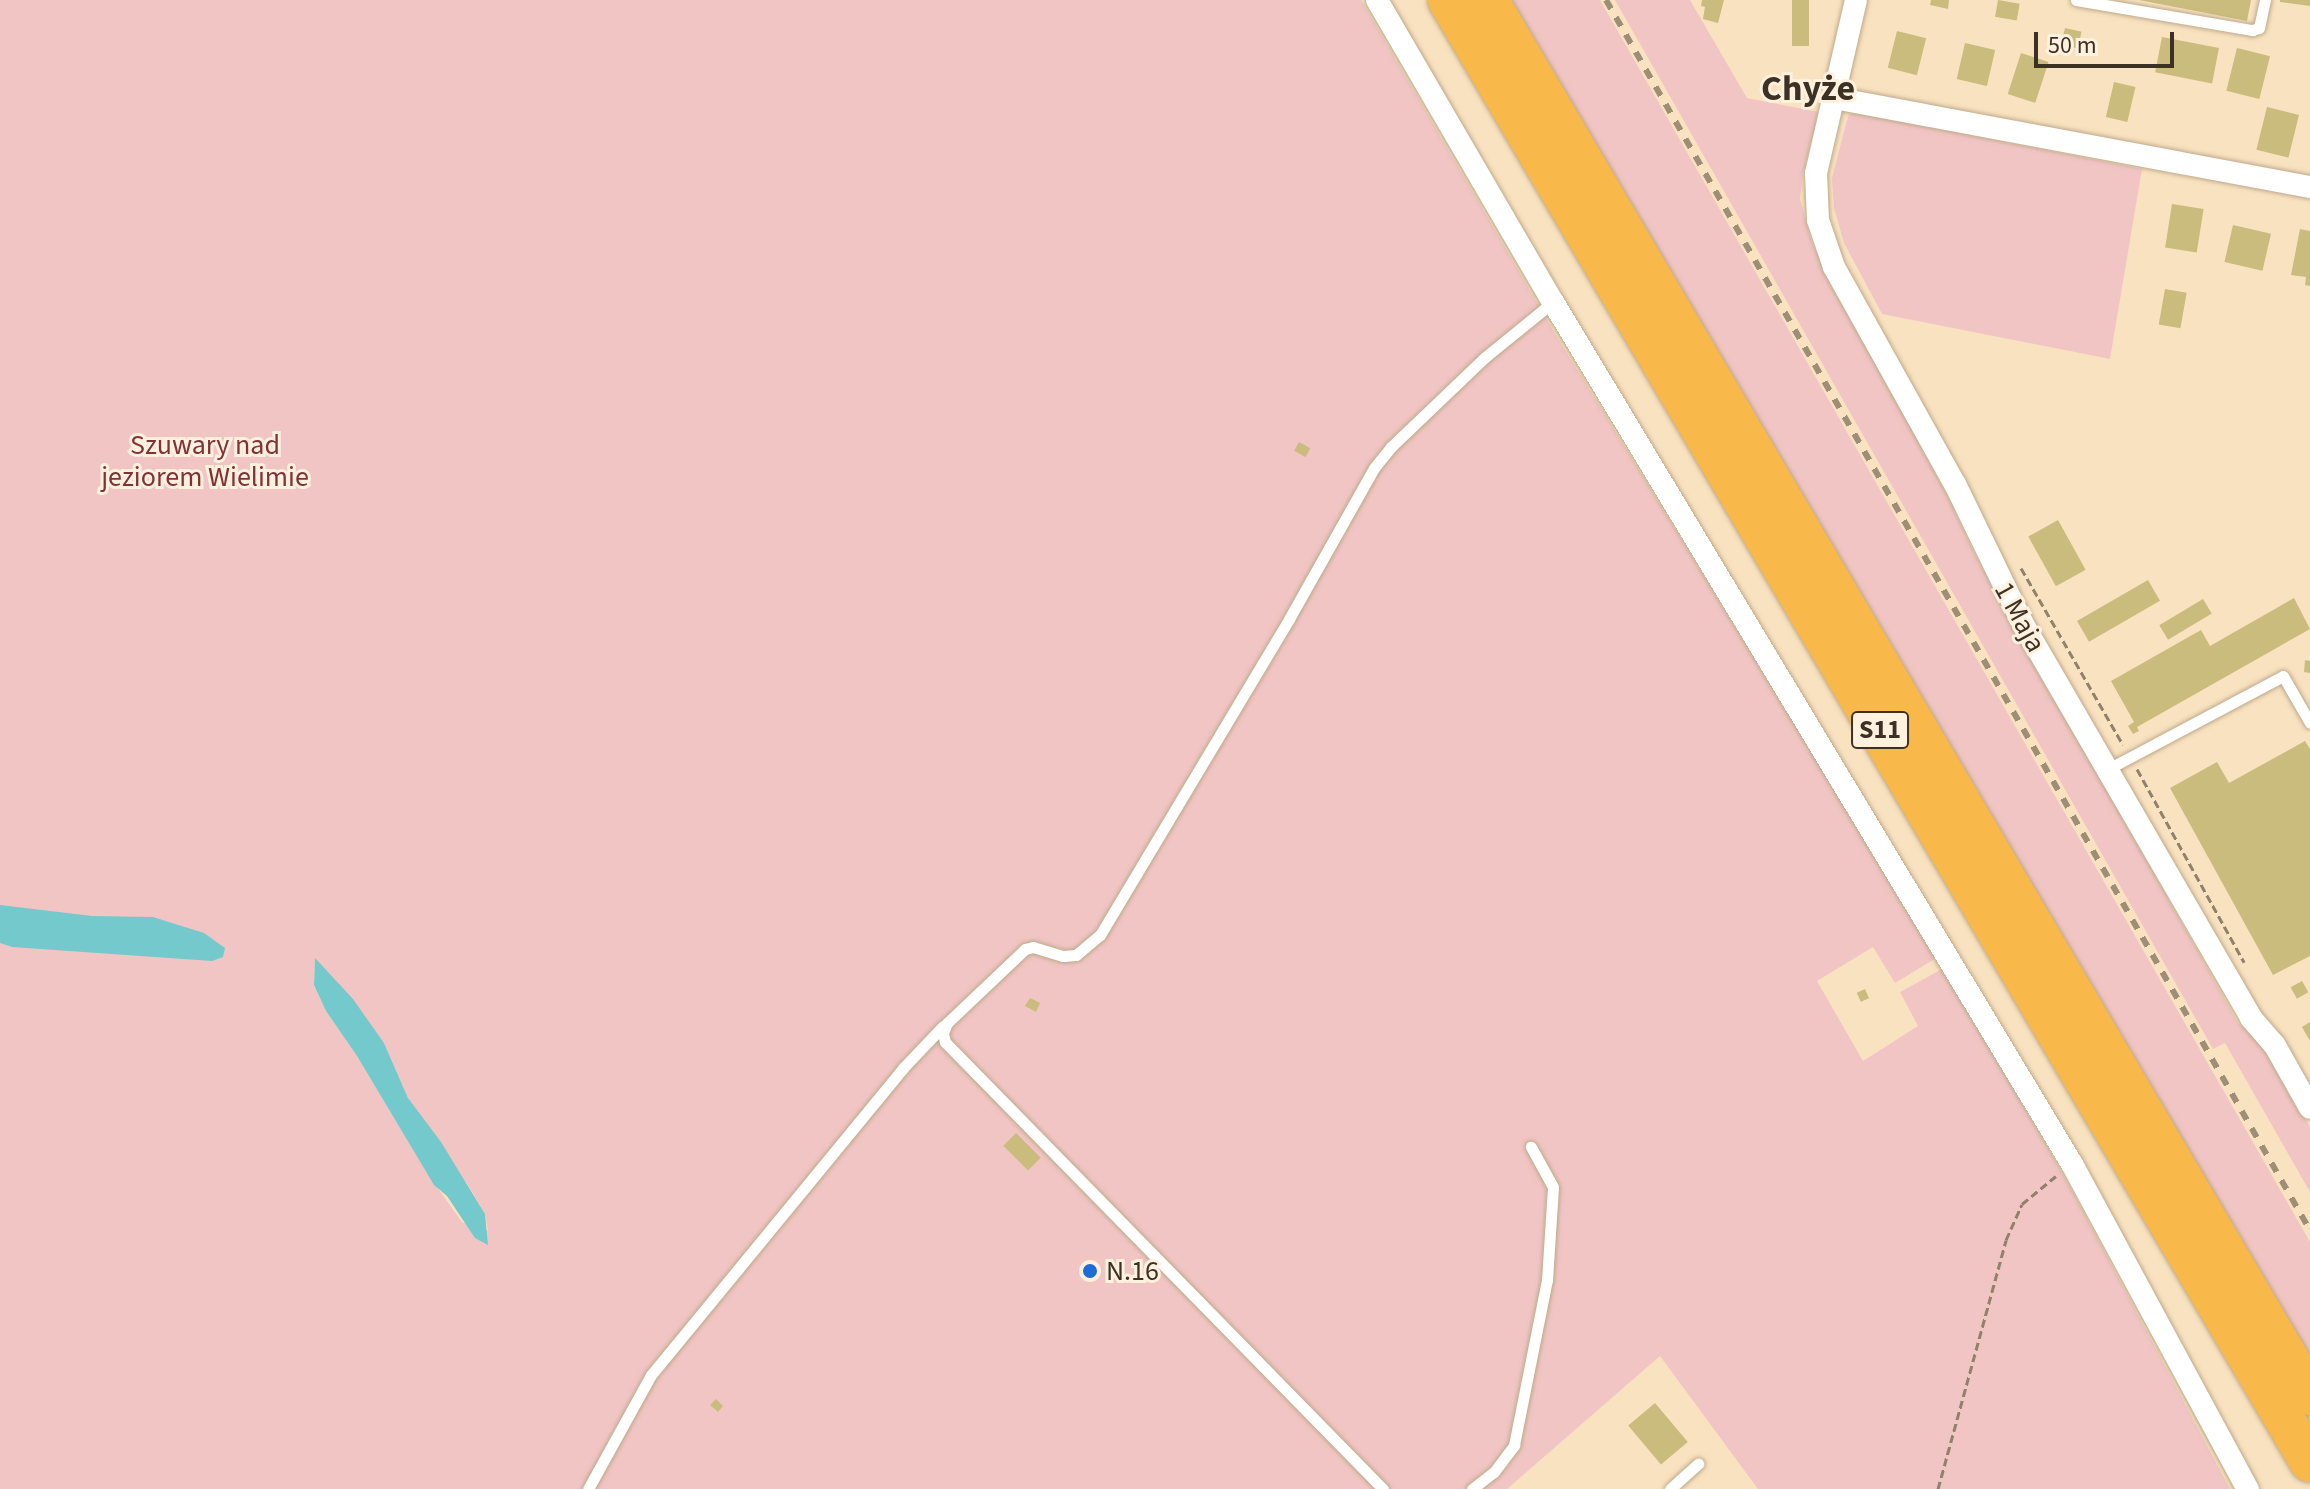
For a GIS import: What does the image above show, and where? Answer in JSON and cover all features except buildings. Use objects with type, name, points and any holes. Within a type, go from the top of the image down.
[{"type":"highway","name":"S11","points":[[1448,0],[2310,1462]]},
{"type":"highway","name":"S11","points":[[1488,0],[2310,1395]]},
{"type":"street","points":[[1377,0],[1553,302],[2072,1164],[2248,1489]]},
{"type":"street","name":"1 Maja","points":[[1856,0],[1816,173],[1815,197],[1823,239],[1834,267],[1955,484],[2023,624],[2251,1018],[2274,1044],[2310,1108]]},
{"type":"street","points":[[1834,98],[2310,187]]},
{"type":"lane","points":[[2076,0],[2252,30],[2259,28],[2265,0]]},
{"type":"lane","points":[[588,1489],[651,1375],[903,1068],[1025,949],[1033,947],[1063,956],[1076,955],[1100,935],[1289,619],[1374,468],[1391,447],[1484,358],[1553,302]]},
{"type":"lane","points":[[2108,769],[2283,676],[2310,723]]},
{"type":"lane","points":[[947,1023],[943,1033],[945,1042],[1383,1489]]},
{"type":"lane","points":[[1472,1489],[1494,1472],[1514,1445],[1547,1280],[1553,1187],[1531,1147]]},
{"type":"lane","points":[[1670,1489],[1698,1464]]},
{"type":"path","points":[[2016,560],[2250,973]]},
{"type":"path","points":[[1938,1489],[2014,1222],[2032,1193],[2072,1164]]},
{"type":"green space","name":"Szuwary nad jeziorem Wielimie","points":[[0,0],[1361,0],[1554,332],[1938,957],[1895,983],[1873,947],[1817,981],[1863,1061],[1918,1026],[1900,992],[1944,968],[2068,1183],[2230,1489],[1758,1489],[1660,1356],[1507,1489],[0,1489]],"holes":[[[315,959],[384,1043],[408,1098],[471,1190],[485,1214],[488,1231],[462,1222],[427,1173],[357,1056],[326,1011],[314,985]]]},
{"type":"green space","points":[[1507,0],[1600,0],[2310,1242],[2310,1361]]},
{"type":"green space","points":[[1615,0],[1690,0],[1747,98],[1819,112],[1803,173],[1800,199],[1812,243],[1950,501],[1975,555],[2238,1023],[2267,1049],[2310,1127],[2310,1192],[2225,1043],[2213,1049]]},
{"type":"green space","points":[[1853,112],[2142,169],[2110,359],[1882,314],[1844,243],[1834,208],[1832,178],[1848,116]]},
{"type":"water","points":[[0,905],[92,916],[153,917],[204,933],[225,948],[223,957],[212,961],[12,947],[0,943]]},
{"type":"water","points":[[315,958],[353,999],[384,1043],[408,1098],[441,1142],[485,1214],[488,1245],[475,1238],[447,1196],[434,1185],[357,1056],[326,1011],[314,985]]},
{"type":"railway","points":[[1606,0],[2310,1230]]},
{"type":"place","name":"N.16","points":[[1090,1271]]},
{"type":"district","name":"Chyże","points":[[1808,89]]}]
